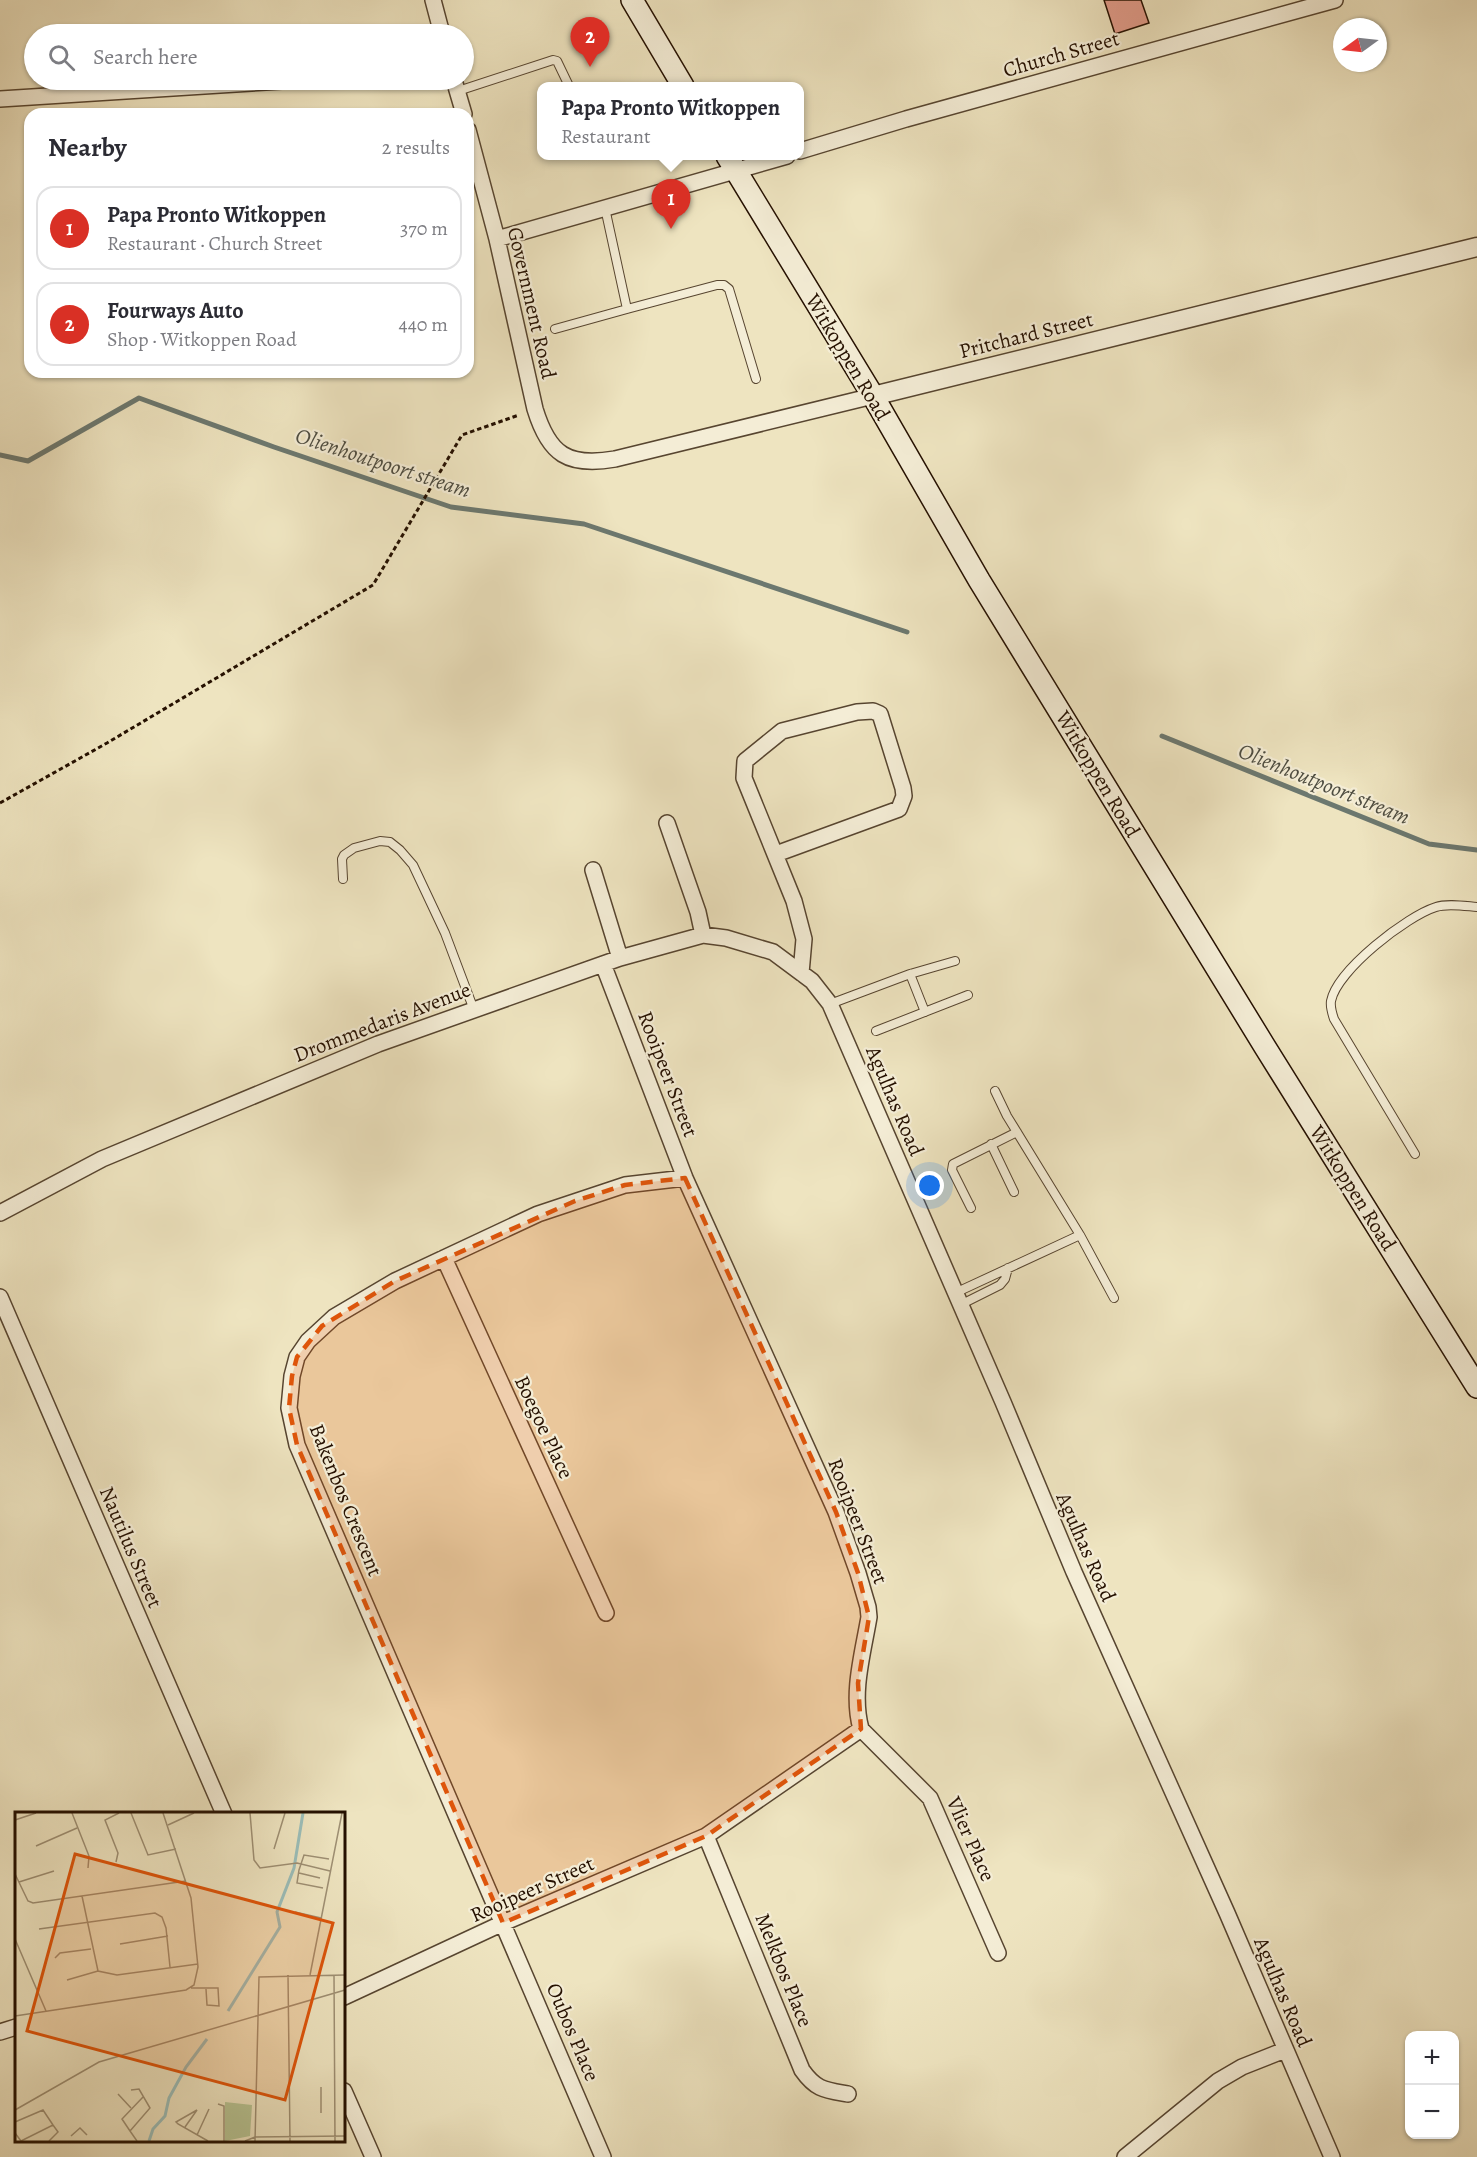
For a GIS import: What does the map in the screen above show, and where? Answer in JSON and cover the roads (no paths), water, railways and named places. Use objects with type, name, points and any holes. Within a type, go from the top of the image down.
[{"type":"main road","points":[[632,0],[676,82]]},
{"type":"main road","name":"Witkoppen Road","points":[[732,163],[873,396],[986,590],[1265,1047],[1474,1375]]},
{"type":"street","points":[[433,0],[439,24]]},
{"type":"street","name":"Church Street","points":[[804,151],[906,119],[1335,0]]},
{"type":"street","points":[[0,99],[141,90]]},
{"type":"street","points":[[457,90],[462,108]]},
{"type":"street","name":"Government Road","points":[[474,153],[497,239],[542,431],[558,452],[586,463]]},
{"type":"street","points":[[497,239],[605,208],[732,163],[756,160]]},
{"type":"street","name":"Pritchard Street","points":[[586,463],[615,459],[1477,247]]},
{"type":"street","points":[[776,854],[899,809],[904,796],[903,788],[880,714],[873,711],[857,712],[782,731],[745,761],[744,778],[794,901],[804,939],[796,968]]},
{"type":"street","points":[[667,824],[698,912],[703,935]]},
{"type":"street","points":[[593,870],[620,958]]},
{"type":"street","name":"Drommedaris Avenue","points":[[0,1213],[102,1159],[142,1141],[369,1048],[620,958],[703,935],[726,938],[773,952],[796,968]]},
{"type":"street","name":"Rooipeer Street","points":[[345,1997],[503,1923],[706,1836],[861,1730],[857,1710],[858,1683],[869,1617],[858,1573],[836,1512],[685,1178],[603,964]]},
{"type":"street","name":"Agulhas Road","points":[[796,968],[812,981],[830,1004],[1074,1572],[1227,1913],[1332,2157]]},
{"type":"street","name":"Bakenbos Crescent","points":[[503,1923],[297,1445],[289,1408],[292,1376],[297,1357],[322,1326],[382,1288],[538,1214],[625,1185],[685,1178]]},
{"type":"street","name":"Boegoe Place","points":[[444,1258],[606,1613]]},
{"type":"street","name":"Nautilus Street","points":[[0,1297],[223,1812]]},
{"type":"street","name":"Vlier Place","points":[[861,1730],[930,1798],[999,1953]]},
{"type":"street","name":"Melkbos Place","points":[[706,1836],[802,2070],[810,2082],[820,2088],[848,2094]]},
{"type":"street","name":"Oubos Place","points":[[503,1923],[603,2157]]},
{"type":"street","points":[[0,2032],[15,2028]]},
{"type":"street","points":[[1125,2157],[1218,2081],[1242,2067],[1285,2050]]},
{"type":"street","points":[[345,2093],[373,2157]]},
{"type":"lane","points":[[474,80],[553,60],[560,64],[567,82]]},
{"type":"lane","points":[[605,208],[627,309]]},
{"type":"lane","points":[[555,329],[724,285],[729,289],[756,379]]},
{"type":"lane","points":[[343,879],[342,859],[354,848],[380,841],[390,842],[400,850],[413,865],[445,933],[474,1010]]},
{"type":"lane","points":[[1415,1154],[1334,1019],[1331,1001],[1342,980],[1368,952],[1415,916],[1437,906],[1477,907]]},
{"type":"lane","points":[[830,1004],[910,974],[955,962]]},
{"type":"lane","points":[[910,974],[925,1012]]},
{"type":"lane","points":[[876,1031],[968,995]]},
{"type":"lane","points":[[994,1091],[1080,1235],[1114,1298]]},
{"type":"lane","points":[[971,1208],[952,1167],[957,1160],[1017,1132]]},
{"type":"lane","points":[[991,1144],[1014,1192]]},
{"type":"lane","points":[[958,1299],[1008,1268],[1080,1235]]},
{"type":"lane","points":[[958,1299],[1000,1285],[1005,1279],[1008,1268]]},
{"type":"waterway","name":"Olienhoutpoort stream","points":[[0,455],[28,461],[139,398],[451,507],[584,524],[907,632]]},
{"type":"waterway","name":"Olienhoutpoort stream","points":[[1162,736],[1429,844],[1477,850]]},
{"type":"place","name":"Fourways Auto","points":[[590,67]]},
{"type":"place","name":"Papa Pronto Witkoppen","points":[[671,229]]}]
